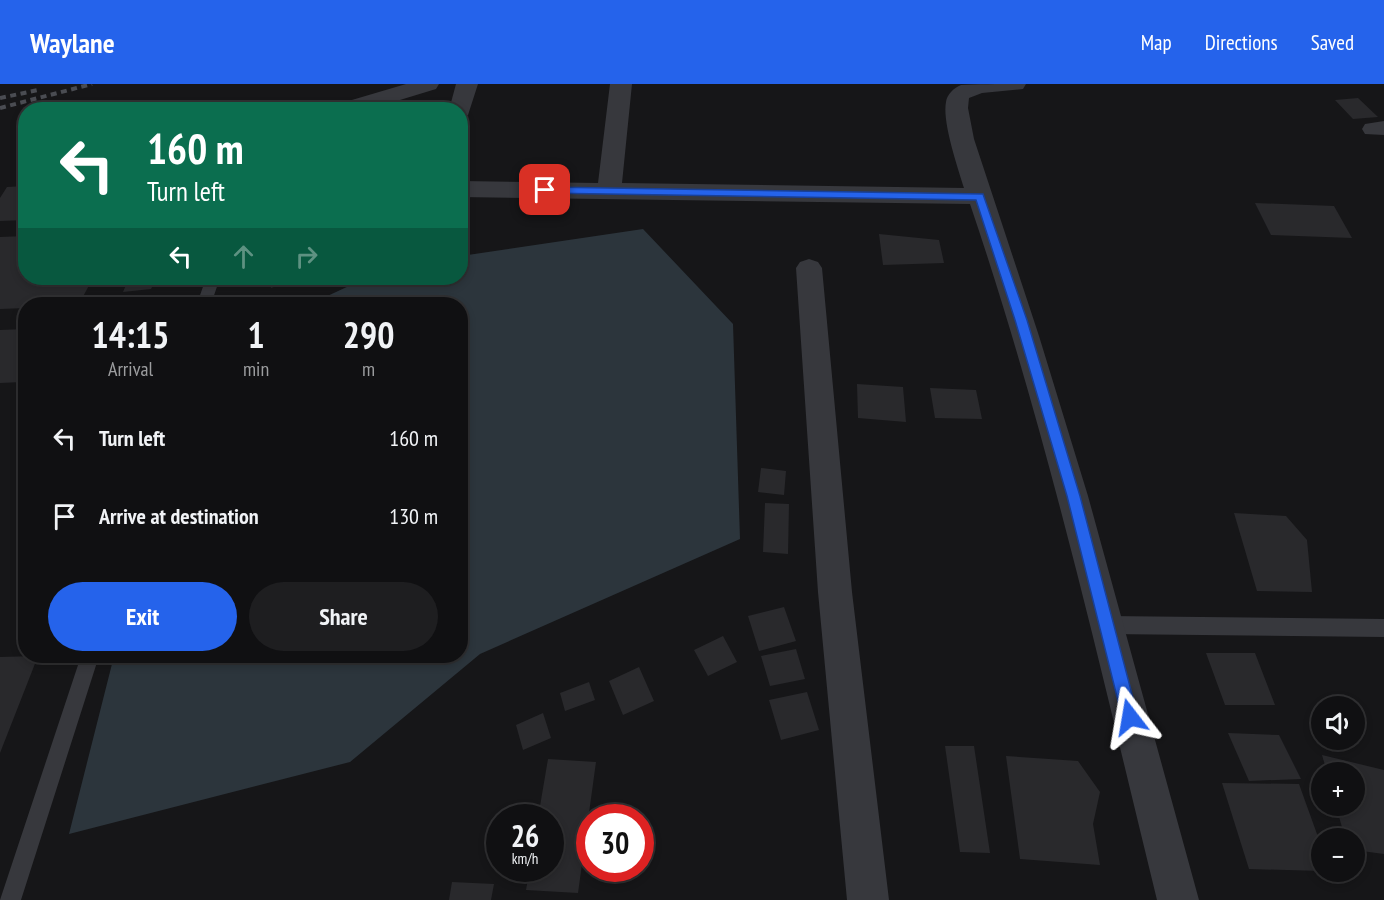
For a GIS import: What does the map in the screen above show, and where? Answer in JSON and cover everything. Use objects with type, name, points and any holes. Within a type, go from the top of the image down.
[{"type":"street","points":[[370,102],[428,84]]},
{"type":"street","points":[[462,102],[467,84]]},
{"type":"street","points":[[609,191],[621,84]]},
{"type":"street","points":[[1015,84],[973,87],[964,90],[957,98],[963,149],[1021,320],[1073,496],[1178,900]]},
{"type":"street","points":[[468,189],[980,196]]},
{"type":"street","points":[[809,268],[835,592],[868,900]]},
{"type":"lane","points":[[1107,625],[1384,628]]},
{"type":"lane","points":[[10,900],[88,663]]},
{"type":"shaded area","points":[[643,229],[733,324],[740,539],[480,654],[350,762],[69,834],[112,663],[468,663],[468,297],[325,297],[351,285],[468,285],[468,255]]},
{"type":"building","points":[[1358,98],[1378,117],[1353,119],[1335,100]]},
{"type":"building","points":[[18,186],[18,220],[0,221],[0,198],[7,187]]},
{"type":"building","points":[[1255,203],[1334,206],[1352,238],[1271,235]]},
{"type":"building","points":[[879,234],[939,240],[944,263],[883,265]]},
{"type":"building","points":[[18,236],[18,285],[89,285],[83,297],[18,297],[18,308],[0,309],[0,237]]},
{"type":"building","points":[[126,285],[153,285],[151,289],[123,292]]},
{"type":"building","points":[[18,329],[18,382],[0,383],[0,330]]},
{"type":"building","points":[[857,384],[903,387],[906,422],[858,418]]},
{"type":"building","points":[[930,388],[976,390],[982,419],[935,418]]},
{"type":"building","points":[[761,468],[786,471],[784,495],[758,492]]},
{"type":"building","points":[[765,503],[789,504],[788,554],[763,552]]},
{"type":"building","points":[[1234,513],[1286,516],[1307,540],[1312,592],[1257,591]]},
{"type":"building","points":[[784,607],[796,641],[759,651],[748,616]]},
{"type":"building","points":[[723,636],[737,662],[708,676],[694,650]]},
{"type":"building","points":[[796,649],[805,679],[770,686],[761,656]]},
{"type":"building","points":[[1206,653],[1255,653],[1275,705],[1225,705]]},
{"type":"building","points":[[0,657],[18,657],[18,663],[35,663],[0,753]]},
{"type":"building","points":[[639,667],[654,701],[623,715],[609,681]]},
{"type":"building","points":[[589,682],[595,700],[565,711],[560,693]]},
{"type":"building","points":[[807,692],[819,730],[781,740],[769,700]]},
{"type":"building","points":[[543,713],[551,738],[523,750],[516,725]]},
{"type":"building","points":[[1228,733],[1279,735],[1301,779],[1249,781]]},
{"type":"building","points":[[945,746],[974,746],[990,853],[960,852]]},
{"type":"building","points":[[1322,755],[1351,762],[1324,762]]},
{"type":"building","points":[[1006,756],[1078,761],[1100,792],[1093,824],[1100,865],[1020,859]]},
{"type":"building","points":[[548,759],[596,762],[590,804],[576,804],[578,893],[526,890],[527,882],[564,882],[564,804],[540,804]]},
{"type":"building","points":[[1365,765],[1384,770],[1384,854],[1365,851],[1365,828],[1342,828],[1339,816],[1365,816]]},
{"type":"building","points":[[1222,783],[1299,784],[1315,828],[1311,828],[1311,871],[1249,869]]},
{"type":"building","points":[[452,882],[494,884],[491,900],[449,900]]},
{"type":"railway","points":[[23,102],[92,84]]},
{"type":"railway","points":[[0,98],[38,90]]},
{"type":"railway","points":[[0,108],[18,103]]},
{"type":"route","points":[[545,190],[980,196],[1021,320],[1073,496],[1130,717]]}]
